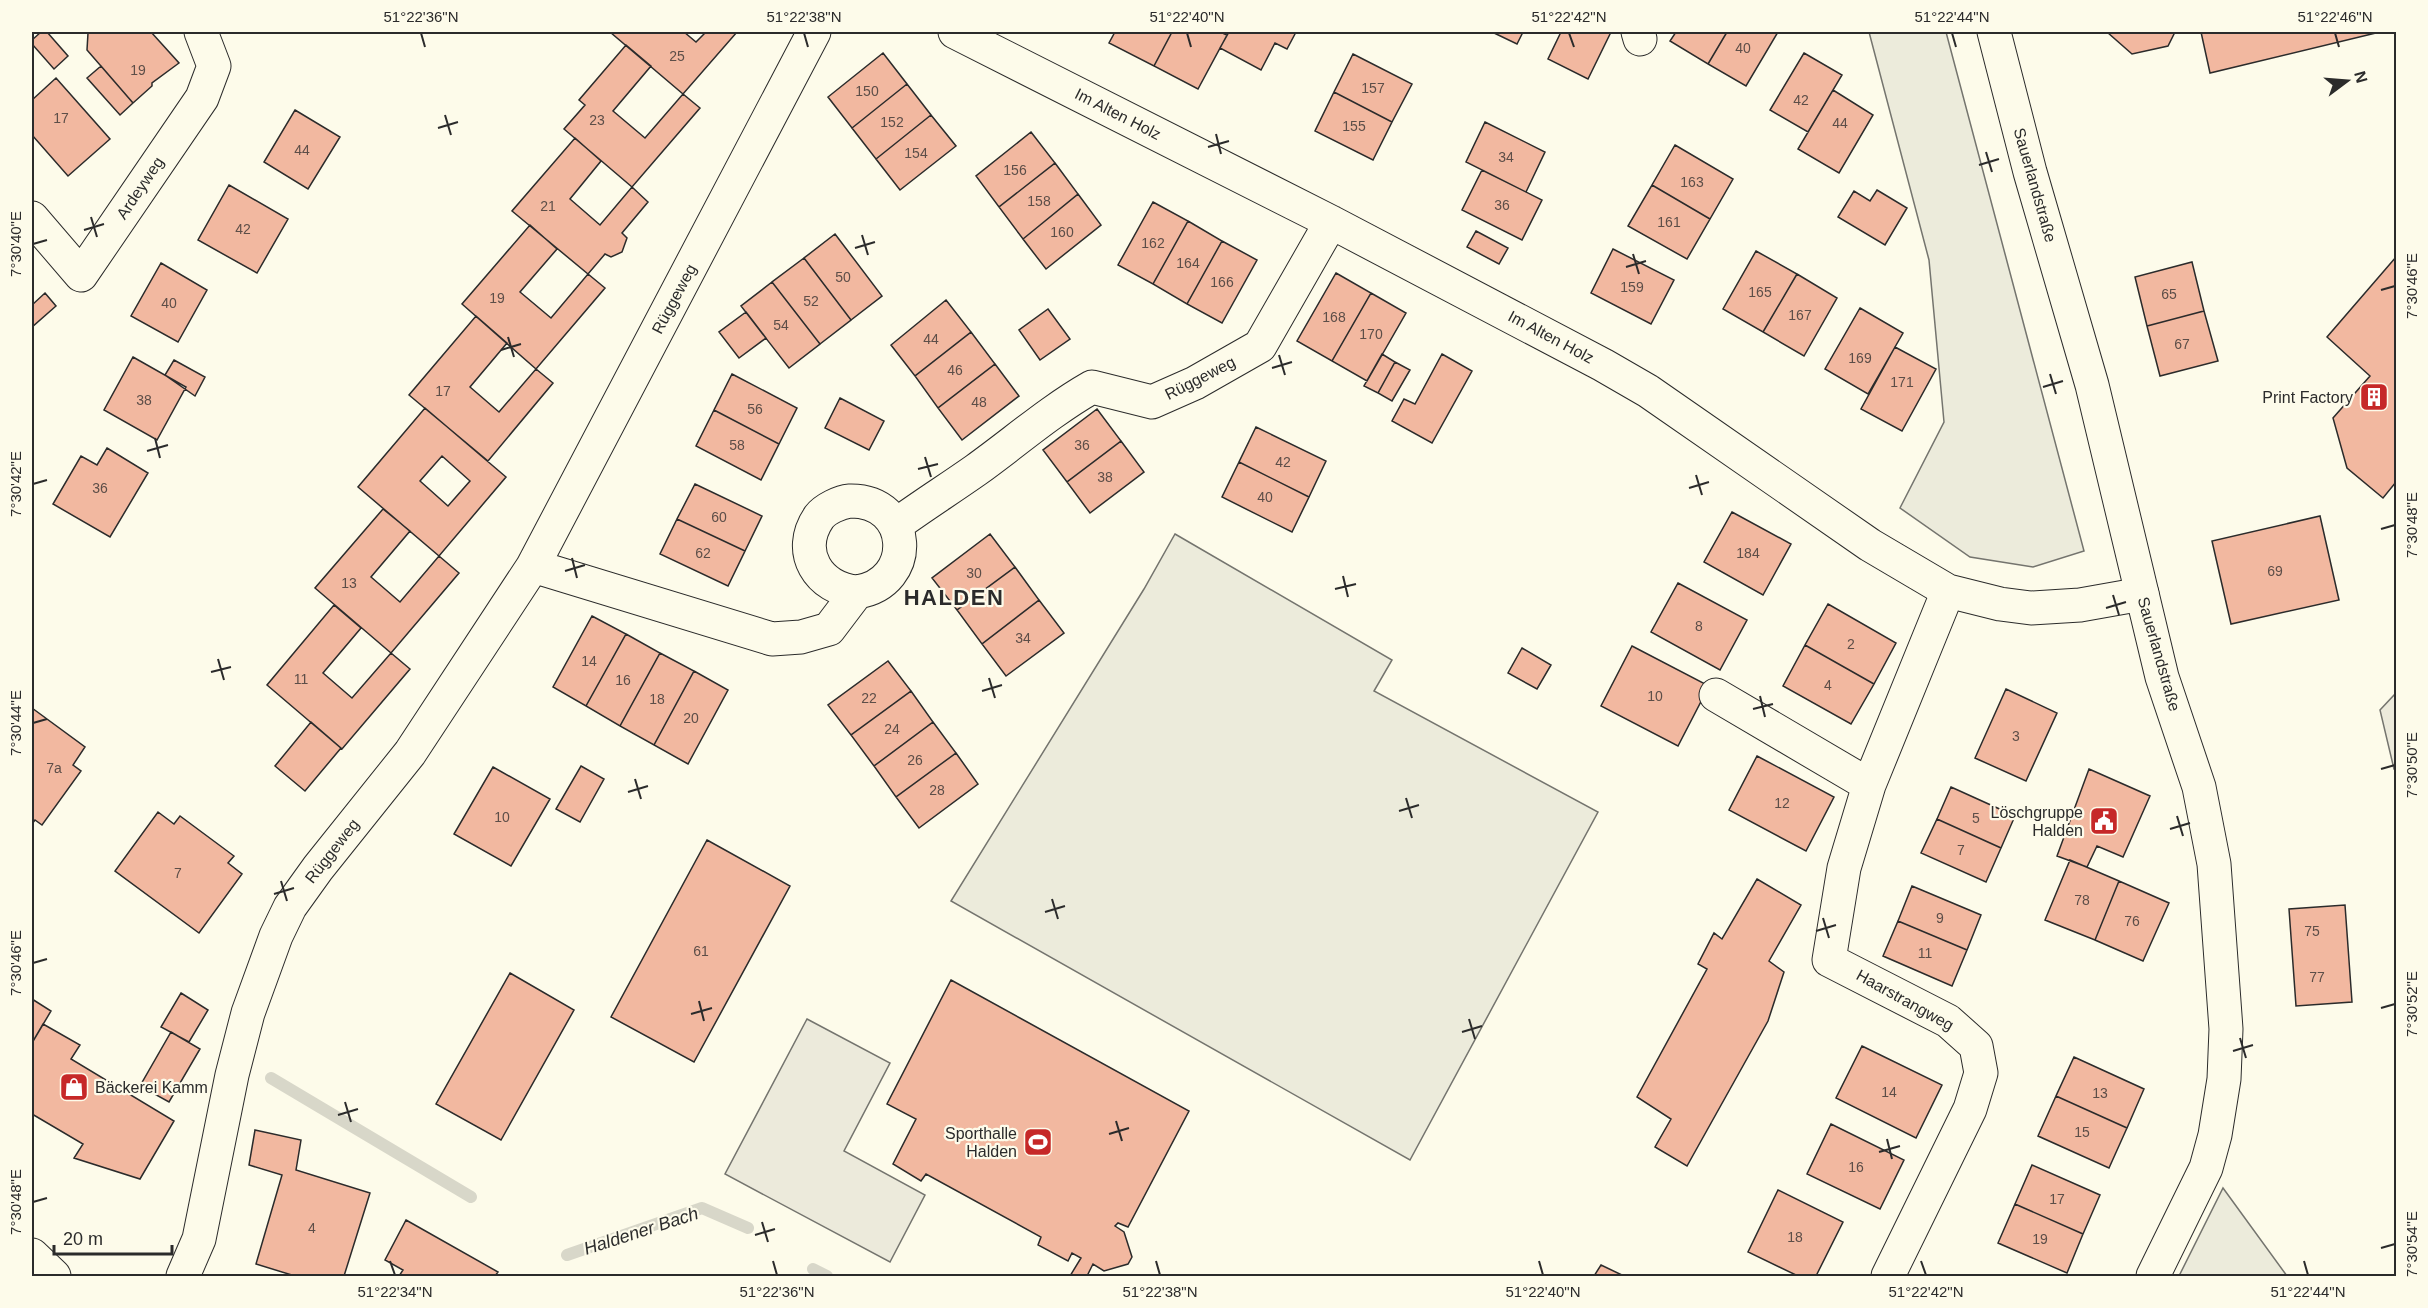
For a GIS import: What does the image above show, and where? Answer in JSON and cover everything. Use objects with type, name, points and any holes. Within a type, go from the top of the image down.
[{"type":"street","name":"Ardeyweg","points":[[32,218],[81,275],[201,98],[214,66],[201,32]]},
{"type":"street","name":"Rüggeweg","points":[[183,1276],[199,1239],[232,1075],[248,1013],[290,907],[318,868],[410,753],[533,567],[814,32]]},
{"type":"street","name":"Im Alten Holz","points":[[955,32],[1514,317],[1648,391],[1870,545],[1948,591],[2000,604],[2031,608],[2080,605],[2142,594]]},
{"type":"street","name":"Sauerlandstraße","points":[[1994,32],[2030,172],[2092,385],[2162,677],[2188,749],[2206,813],[2214,864],[2226,1029],[2224,1079],[2215,1135],[2206,1168],[2153,1276]]},
{"type":"street","name":"Rüggeweg","points":[[896,525],[975,470],[1055,409],[1092,387],[1152,402],[1195,383],[1260,346],[1330,222]]},
{"type":"street","points":[[842,501],[866,501],[887,513],[896,525],[900,558],[888,578],[868,591],[857,592],[844,591],[823,580],[811,559],[810,535],[818,518],[842,501]]},
{"type":"street","points":[[533,567],[772,639],[801,637],[829,629],[857,592]]},
{"type":"street","name":"Haarstrangweg","points":[[1888,1276],[1970,1109],[1981,1073],[1976,1046],[1948,1021],[1829,960],[1844,868],[1869,785],[1948,591]]},
{"type":"street","points":[[1716,695],[1869,785]]},
{"type":"street","points":[[32,1255],[54,1276]]},
{"type":"shaded area","points":[[1869,32],[1946,32],[2084,551],[2033,567],[1970,557],[1900,508],[1944,422],[1929,260]]},
{"type":"shaded area","points":[[1175,534],[1392,660],[1374,691],[1598,812],[1410,1160],[951,901],[1144,589]]},
{"type":"shaded area","points":[[2396,693],[2396,771],[2380,710]]},
{"type":"shaded area","points":[[807,1019],[890,1063],[844,1151],[925,1195],[890,1262],[725,1174]]},
{"type":"shaded area","points":[[2223,1188],[2287,1276],[2179,1276]]},
{"type":"building","points":[[41,32],[47,32],[68,56],[54,69],[32,44],[32,40]]},
{"type":"building","points":[[151,32],[179,63],[152,83],[152,86],[133,103],[87,50],[88,33]]},
{"type":"building","points":[[610,32],[684,32],[696,42],[706,32],[737,32],[683,94]]},
{"type":"building","points":[[1115,32],[1172,32],[1154,66],[1109,43]]},
{"type":"building","points":[[1172,32],[1220,32],[1227,35],[1198,89],[1154,66]]},
{"type":"building","points":[[1229,32],[1296,32],[1287,49],[1275,43],[1261,70],[1220,48]]},
{"type":"building","points":[[1492,32],[1523,32],[1517,44]]},
{"type":"building","points":[[1561,32],[1611,32],[1588,79],[1548,59]]},
{"type":"building","points":[[1676,32],[1727,32],[1708,64],[1670,41]]},
{"type":"building","points":[[1727,32],[1778,32],[1746,86],[1708,64]]},
{"type":"building","points":[[2107,32],[2175,32],[2168,46],[2132,54]]},
{"type":"building","points":[[2201,32],[2380,32],[2210,73]]},
{"type":"building","points":[[626,45],[651,66],[613,111],[645,138],[683,94],[700,108],[632,187],[564,129],[585,105],[579,100]]},
{"type":"building","points":[[883,53],[907,84],[852,128],[828,97]]},
{"type":"building","points":[[1804,53],[1842,75],[1808,132],[1770,110]]},
{"type":"building","points":[[1353,54],[1412,84],[1392,122],[1334,92]]},
{"type":"building","points":[[101,66],[133,103],[120,115],[87,78]]},
{"type":"building","points":[[56,78],[110,139],[68,176],[32,135],[32,100]]},
{"type":"building","points":[[907,84],[931,115],[876,159],[852,128]]},
{"type":"building","points":[[1833,90],[1873,115],[1839,173],[1798,149]]},
{"type":"building","points":[[1334,92],[1392,122],[1373,160],[1315,131]]},
{"type":"building","points":[[295,110],[340,137],[308,189],[264,162]]},
{"type":"building","points":[[931,115],[956,146],[900,190],[876,159]]},
{"type":"building","points":[[1485,122],[1545,152],[1526,192],[1466,162]]},
{"type":"building","points":[[1031,132],[1055,163],[999,207],[976,176]]},
{"type":"building","points":[[575,138],[601,161],[570,199],[600,225],[632,187],[648,202],[622,233],[627,238],[622,252],[611,257],[605,254],[588,274],[512,211]]},
{"type":"building","points":[[1675,145],[1733,179],[1710,219],[1652,185]]},
{"type":"building","points":[[1055,163],[1078,194],[1023,239],[999,207]]},
{"type":"building","points":[[1482,170],[1542,200],[1522,240],[1462,210]]},
{"type":"building","points":[[229,185],[288,219],[257,273],[198,240]]},
{"type":"building","points":[[1652,185],[1710,219],[1687,259],[1628,226]]},
{"type":"building","points":[[1877,190],[1907,208],[1885,245],[1838,217],[1854,191],[1870,201]]},
{"type":"building","points":[[1078,194],[1101,225],[1046,269],[1023,239]]},
{"type":"building","points":[[1153,202],[1188,221],[1153,284],[1118,265]]},
{"type":"building","points":[[1188,221],[1222,241],[1187,304],[1153,284]]},
{"type":"building","points":[[530,225],[557,249],[520,292],[551,318],[588,274],[605,288],[536,369],[462,304]]},
{"type":"building","points":[[1476,231],[1508,248],[1499,264],[1467,247]]},
{"type":"building","points":[[835,234],[882,296],[851,320],[804,258]]},
{"type":"building","points":[[1222,241],[1257,260],[1222,323],[1187,304]]},
{"type":"building","points":[[1613,249],[1674,280],[1651,324],[1591,293]]},
{"type":"building","points":[[1756,251],[1797,274],[1763,332],[1723,309]]},
{"type":"building","name":"Print Factory","points":[[2396,257],[2396,482],[2383,498],[2347,468],[2333,418],[2370,376],[2327,337]]},
{"type":"building","points":[[804,258],[851,320],[820,344],[772,282]]},
{"type":"building","points":[[2192,262],[2204,311],[2147,326],[2135,277]]},
{"type":"building","points":[[161,263],[207,290],[178,342],[131,316]]},
{"type":"building","points":[[1336,273],[1371,293],[1332,361],[1297,341]]},
{"type":"building","points":[[1797,274],[1837,298],[1804,356],[1763,332]]},
{"type":"building","points":[[772,282],[820,344],[789,368],[741,306]]},
{"type":"building","points":[[45,293],[56,306],[32,327],[32,305]]},
{"type":"building","points":[[1371,293],[1406,313],[1367,381],[1332,361]]},
{"type":"building","points":[[946,300],[971,332],[915,376],[891,345]]},
{"type":"building","points":[[1860,308],[1903,333],[1868,394],[1825,369]]},
{"type":"building","points":[[1048,309],[1070,339],[1040,360],[1019,330]]},
{"type":"building","points":[[2204,311],[2218,361],[2160,376],[2147,326]]},
{"type":"building","points":[[746,312],[766,338],[739,358],[719,332]]},
{"type":"building","points":[[476,316],[507,343],[470,387],[499,412],[536,369],[553,383],[488,461],[409,395]]},
{"type":"building","points":[[971,332],[995,364],[938,408],[915,376]]},
{"type":"building","points":[[1895,347],[1936,369],[1902,431],[1861,409]]},
{"type":"building","points":[[1382,354],[1395,362],[1378,393],[1364,386]]},
{"type":"building","points":[[1442,354],[1472,371],[1432,443],[1392,421],[1404,399],[1415,404]]},
{"type":"building","points":[[133,357],[186,387],[157,440],[104,410]]},
{"type":"building","points":[[174,360],[205,377],[195,396],[165,375]]},
{"type":"building","points":[[1395,362],[1410,370],[1392,401],[1378,393]]},
{"type":"building","points":[[995,364],[1019,396],[962,440],[938,408]]},
{"type":"building","points":[[732,374],[797,408],[779,444],[714,410]]},
{"type":"building","points":[[840,398],[884,421],[869,450],[825,428]]},
{"type":"building","points":[[425,408],[506,477],[439,556],[358,487]],"holes":[[[442,456],[470,481],[448,506],[420,481]]]},
{"type":"building","points":[[1097,409],[1121,441],[1067,482],[1043,450]]},
{"type":"building","points":[[714,410],[779,444],[761,480],[696,446]]},
{"type":"building","points":[[1256,427],[1326,461],[1309,497],[1239,462]]},
{"type":"building","points":[[1121,441],[1144,472],[1090,513],[1067,482]]},
{"type":"building","points":[[107,448],[148,473],[110,537],[53,504],[81,456],[97,465]]},
{"type":"building","points":[[1239,462],[1309,497],[1292,532],[1222,497]]},
{"type":"building","points":[[695,484],[762,516],[745,551],[677,519]]},
{"type":"building","points":[[383,509],[410,531],[371,577],[400,602],[439,556],[459,573],[391,653],[315,588]]},
{"type":"building","points":[[1732,512],[1791,544],[1763,595],[1704,562]]},
{"type":"building","points":[[2320,516],[2339,600],[2231,624],[2212,541]]},
{"type":"building","points":[[677,519],[745,551],[728,586],[660,554]]},
{"type":"building","points":[[990,534],[1015,567],[957,610],[932,578]]},
{"type":"building","points":[[1015,567],[1039,600],[982,644],[957,610]]},
{"type":"building","points":[[1678,583],[1747,620],[1720,670],[1651,632]]},
{"type":"building","points":[[1039,600],[1064,633],[1006,676],[982,644]]},
{"type":"building","points":[[1828,604],[1896,643],[1874,684],[1805,645]]},
{"type":"building","points":[[334,605],[361,628],[323,673],[352,698],[391,653],[410,669],[342,749],[267,685]]},
{"type":"building","points":[[592,616],[626,634],[586,706],[553,687]]},
{"type":"building","points":[[626,634],[660,653],[620,726],[586,706]]},
{"type":"building","points":[[1805,645],[1874,684],[1851,724],[1783,686]]},
{"type":"building","points":[[1632,646],[1709,686],[1678,746],[1601,706]]},
{"type":"building","points":[[1522,648],[1551,665],[1537,689],[1508,673]]},
{"type":"building","points":[[660,653],[694,671],[654,745],[620,726]]},
{"type":"building","points":[[888,661],[911,691],[851,735],[828,705]]},
{"type":"building","points":[[694,671],[728,690],[688,764],[654,745]]},
{"type":"building","points":[[2006,689],[2057,713],[2026,781],[1975,758]]},
{"type":"building","points":[[911,691],[933,722],[874,766],[851,735]]},
{"type":"building","points":[[32,708],[85,747],[73,765],[81,771],[42,825],[35,820],[32,824]]},
{"type":"building","points":[[311,722],[341,748],[305,791],[275,766]]},
{"type":"building","points":[[933,722],[956,753],[896,797],[874,766]]},
{"type":"building","points":[[956,753],[978,784],[919,828],[896,797]]},
{"type":"building","points":[[1757,756],[1834,797],[1806,851],[1729,810]]},
{"type":"building","points":[[581,766],[604,779],[580,822],[556,809]]},
{"type":"building","points":[[493,767],[550,799],[511,866],[454,834]]},
{"type":"building","name":"Löschgruppe Halden","points":[[2089,769],[2150,796],[2123,857],[2097,846],[2087,867],[2057,856]]},
{"type":"building","points":[[1951,787],[2015,816],[2001,848],[1937,819]]},
{"type":"building","points":[[158,812],[174,824],[180,816],[234,856],[228,863],[242,874],[199,933],[115,871]]},
{"type":"building","points":[[1937,819],[2001,848],[1986,882],[1921,853]]},
{"type":"building","points":[[707,840],[790,886],[694,1062],[611,1017]]},
{"type":"building","points":[[2070,860],[2119,881],[2095,940],[2045,920]]},
{"type":"building","points":[[1757,879],[1801,905],[1769,961],[1784,972],[1768,1021],[1687,1166],[1655,1147],[1671,1119],[1637,1097],[1707,969],[1698,964],[1714,933],[1722,939]]},
{"type":"building","points":[[2119,881],[2169,903],[2143,961],[2095,940]]},
{"type":"building","points":[[1912,886],[1981,915],[1967,950],[1898,921]]},
{"type":"building","points":[[2345,905],[2352,1002],[2296,1006],[2289,909]]},
{"type":"building","points":[[1898,921],[1967,950],[1952,986],[1883,956]]},
{"type":"building","points":[[510,973],[574,1010],[501,1140],[436,1104]]},
{"type":"building","name":"Sporthalle Halden","points":[[951,980],[1189,1111],[1128,1227],[1118,1223],[1115,1226],[1124,1232],[1132,1257],[1128,1264],[1104,1271],[1093,1264],[1087,1276],[1070,1276],[1081,1258],[1072,1253],[1068,1261],[1038,1245],[1041,1237],[926,1174],[921,1181],[893,1164],[916,1119],[887,1104]]},
{"type":"building","points":[[181,993],[208,1010],[189,1042],[161,1027]]},
{"type":"building","points":[[32,999],[51,1011],[32,1043]]},
{"type":"building","name":"Bäckerei Kamm","points":[[43,1024],[80,1045],[71,1059],[174,1121],[140,1179],[74,1158],[83,1144],[32,1114],[32,1043]]},
{"type":"building","points":[[171,1032],[200,1049],[169,1102],[140,1086]]},
{"type":"building","points":[[1862,1046],[1942,1085],[1916,1138],[1836,1098]]},
{"type":"building","points":[[2074,1057],[2144,1089],[2127,1128],[2056,1096]]},
{"type":"building","points":[[2056,1096],[2127,1128],[2109,1168],[2038,1136]]},
{"type":"building","points":[[1831,1124],[1904,1160],[1880,1209],[1807,1174]]},
{"type":"building","points":[[255,1130],[301,1140],[296,1170],[370,1193],[344,1276],[295,1276],[256,1264],[282,1175],[249,1165]]},
{"type":"building","points":[[2032,1165],[2100,1195],[2083,1234],[2015,1204]]},
{"type":"building","points":[[1778,1190],[1843,1222],[1816,1276],[1798,1276],[1748,1252]]},
{"type":"building","points":[[2015,1204],[2083,1234],[2067,1273],[1998,1243]]},
{"type":"building","points":[[406,1220],[498,1272],[495,1276],[399,1276],[403,1270],[385,1260]]},
{"type":"building","points":[[1601,1265],[1624,1276],[1594,1276]]},
{"type":"waterway","name":"Haldener Bach","points":[[271,1078],[471,1197]]},
{"type":"waterway","name":"Haldener Bach","points":[[567,1255],[702,1208],[748,1228]]},
{"type":"waterway","name":"Haldener Bach","points":[[813,1269],[827,1276]]},
{"type":"place","name":"Print Factory","points":[[2374,397]]},
{"type":"place","name":"Löschgruppe Halden","points":[[2104,821]]},
{"type":"place","name":"Bäckerei Kamm","points":[[74,1087]]},
{"type":"place","name":"Sporthalle Halden","points":[[1038,1142]]},
{"type":"district","name":"HALDEN","points":[[954,597]]}]
